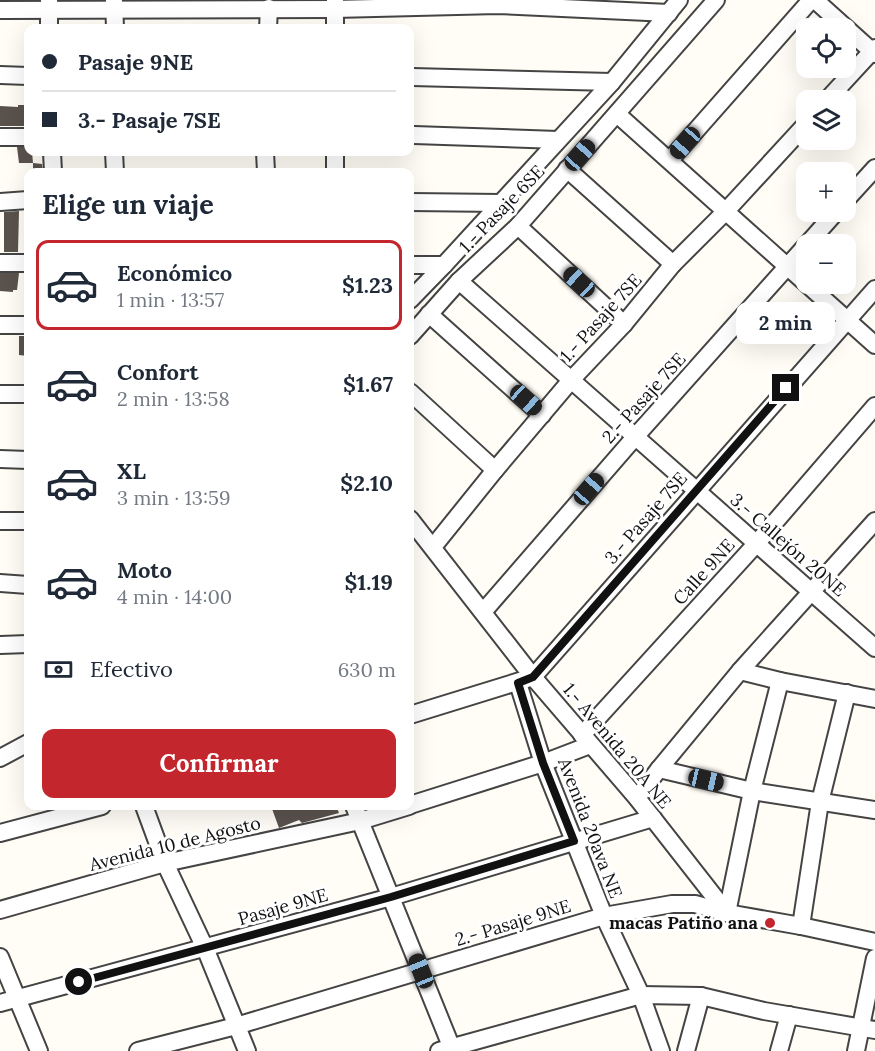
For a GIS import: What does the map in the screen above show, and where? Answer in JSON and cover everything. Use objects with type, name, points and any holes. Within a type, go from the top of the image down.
[{"type":"street","name":"1.- Pasaje 6SE","points":[[414,331],[459,280],[518,226],[716,0]]},
{"type":"street","points":[[670,160],[813,0],[874,51],[837,90]]},
{"type":"street","points":[[0,10],[49,5],[269,8],[498,3],[674,6]]},
{"type":"street","points":[[49,5],[49,24]]},
{"type":"street","points":[[114,5],[115,24]]},
{"type":"street","points":[[335,5],[335,24]]},
{"type":"street","points":[[414,296],[612,82],[674,6]]},
{"type":"street","points":[[268,24],[269,8]]},
{"type":"street","points":[[0,75],[24,76]]},
{"type":"street","points":[[414,77],[612,82]]},
{"type":"street","points":[[617,114],[875,345]]},
{"type":"street","points":[[414,135],[558,140]]},
{"type":"street","name":"1.- Pasaje 7SE","points":[[433,547],[572,379],[624,324],[673,264],[726,212],[796,135]]},
{"type":"street","points":[[0,137],[24,137]]},
{"type":"street","points":[[856,189],[875,168]]},
{"type":"street","points":[[567,169],[673,264]]},
{"type":"street","points":[[0,202],[24,200]]},
{"type":"street","points":[[414,202],[501,203]]},
{"type":"street","name":"2.- Pasaje 7SE","points":[[483,612],[827,222]]},
{"type":"street","points":[[518,226],[624,324]]},
{"type":"street","points":[[0,263],[24,263]]},
{"type":"street","points":[[414,265],[444,265]]},
{"type":"street","name":"3.- Callejón 20NE","points":[[459,280],[756,544],[873,643]]},
{"type":"street","name":"3.- Pasaje 7SE","points":[[525,680],[875,289]]},
{"type":"street","points":[[429,314],[542,415]]},
{"type":"street","points":[[0,325],[24,325]]},
{"type":"street","points":[[0,394],[24,394]]},
{"type":"street","points":[[414,396],[495,470]]},
{"type":"street","name":"Calle 9NE","points":[[586,740],[875,406]]},
{"type":"street","points":[[0,459],[24,460]]},
{"type":"street","points":[[0,521],[24,521]]},
{"type":"street","points":[[636,798],[740,671],[875,521]]},
{"type":"street","name":"1.- Avenida 20A NE","points":[[414,524],[483,612],[525,680],[586,740],[653,818],[727,913]]},
{"type":"street","points":[[0,583],[24,585]]},
{"type":"street","points":[[0,645],[24,644]]},
{"type":"street","points":[[740,671],[875,699]]},
{"type":"street","points":[[414,714],[525,680]]},
{"type":"street","name":"Avenida 20ava NE","points":[[525,680],[543,763],[661,1051]]},
{"type":"street","points":[[727,913],[752,791],[780,681]]},
{"type":"street","points":[[801,926],[820,802],[847,693]]},
{"type":"street","points":[[414,803],[543,763],[586,740]]},
{"type":"street","points":[[0,758],[24,745]]},
{"type":"street","points":[[659,769],[752,791],[875,810]]},
{"type":"street","points":[[0,833],[87,810]]},
{"type":"street","points":[[145,810],[165,863],[205,948],[246,1051]]},
{"type":"street","points":[[376,810],[357,813],[421,971],[448,1050],[640,995],[701,996],[868,1029]]},
{"type":"street","name":"Avenida 10 de Agosto","points":[[0,910],[165,863],[357,813]]},
{"type":"street","name":"Pasaje 9NE","points":[[8,1001],[391,897],[653,818]]},
{"type":"street","name":"2.- Pasaje 9NE","points":[[138,1051],[236,1026],[604,916],[672,904],[707,907],[875,942]]},
{"type":"street","points":[[0,957],[8,1001],[39,1051]]},
{"type":"street","points":[[856,1051],[868,1029],[875,958]]},
{"type":"street","points":[[686,1051],[701,996]]},
{"type":"street","points":[[779,1051],[789,1015]]},
{"type":"building","points":[[18,105],[24,105],[24,126],[0,126],[0,106],[18,107]]},
{"type":"building","points":[[17,147],[24,147],[24,156],[32,156],[33,163],[19,163]]},
{"type":"building","points":[[33,163],[42,164],[42,168],[33,168]]},
{"type":"building","points":[[19,211],[18,252],[4,252],[4,212]]},
{"type":"building","points":[[0,273],[19,273],[17,290],[0,291]]},
{"type":"building","points":[[19,336],[24,336],[24,356],[19,355]]},
{"type":"building","points":[[272,810],[338,810],[339,813],[302,823],[299,820],[279,828]]},
{"type":"place","name":"macas Patiño ana","points":[[770,923]]},
{"type":"route","points":[[79,982],[391,897],[574,841],[543,763],[518,683],[533,677],[786,388]]}]
